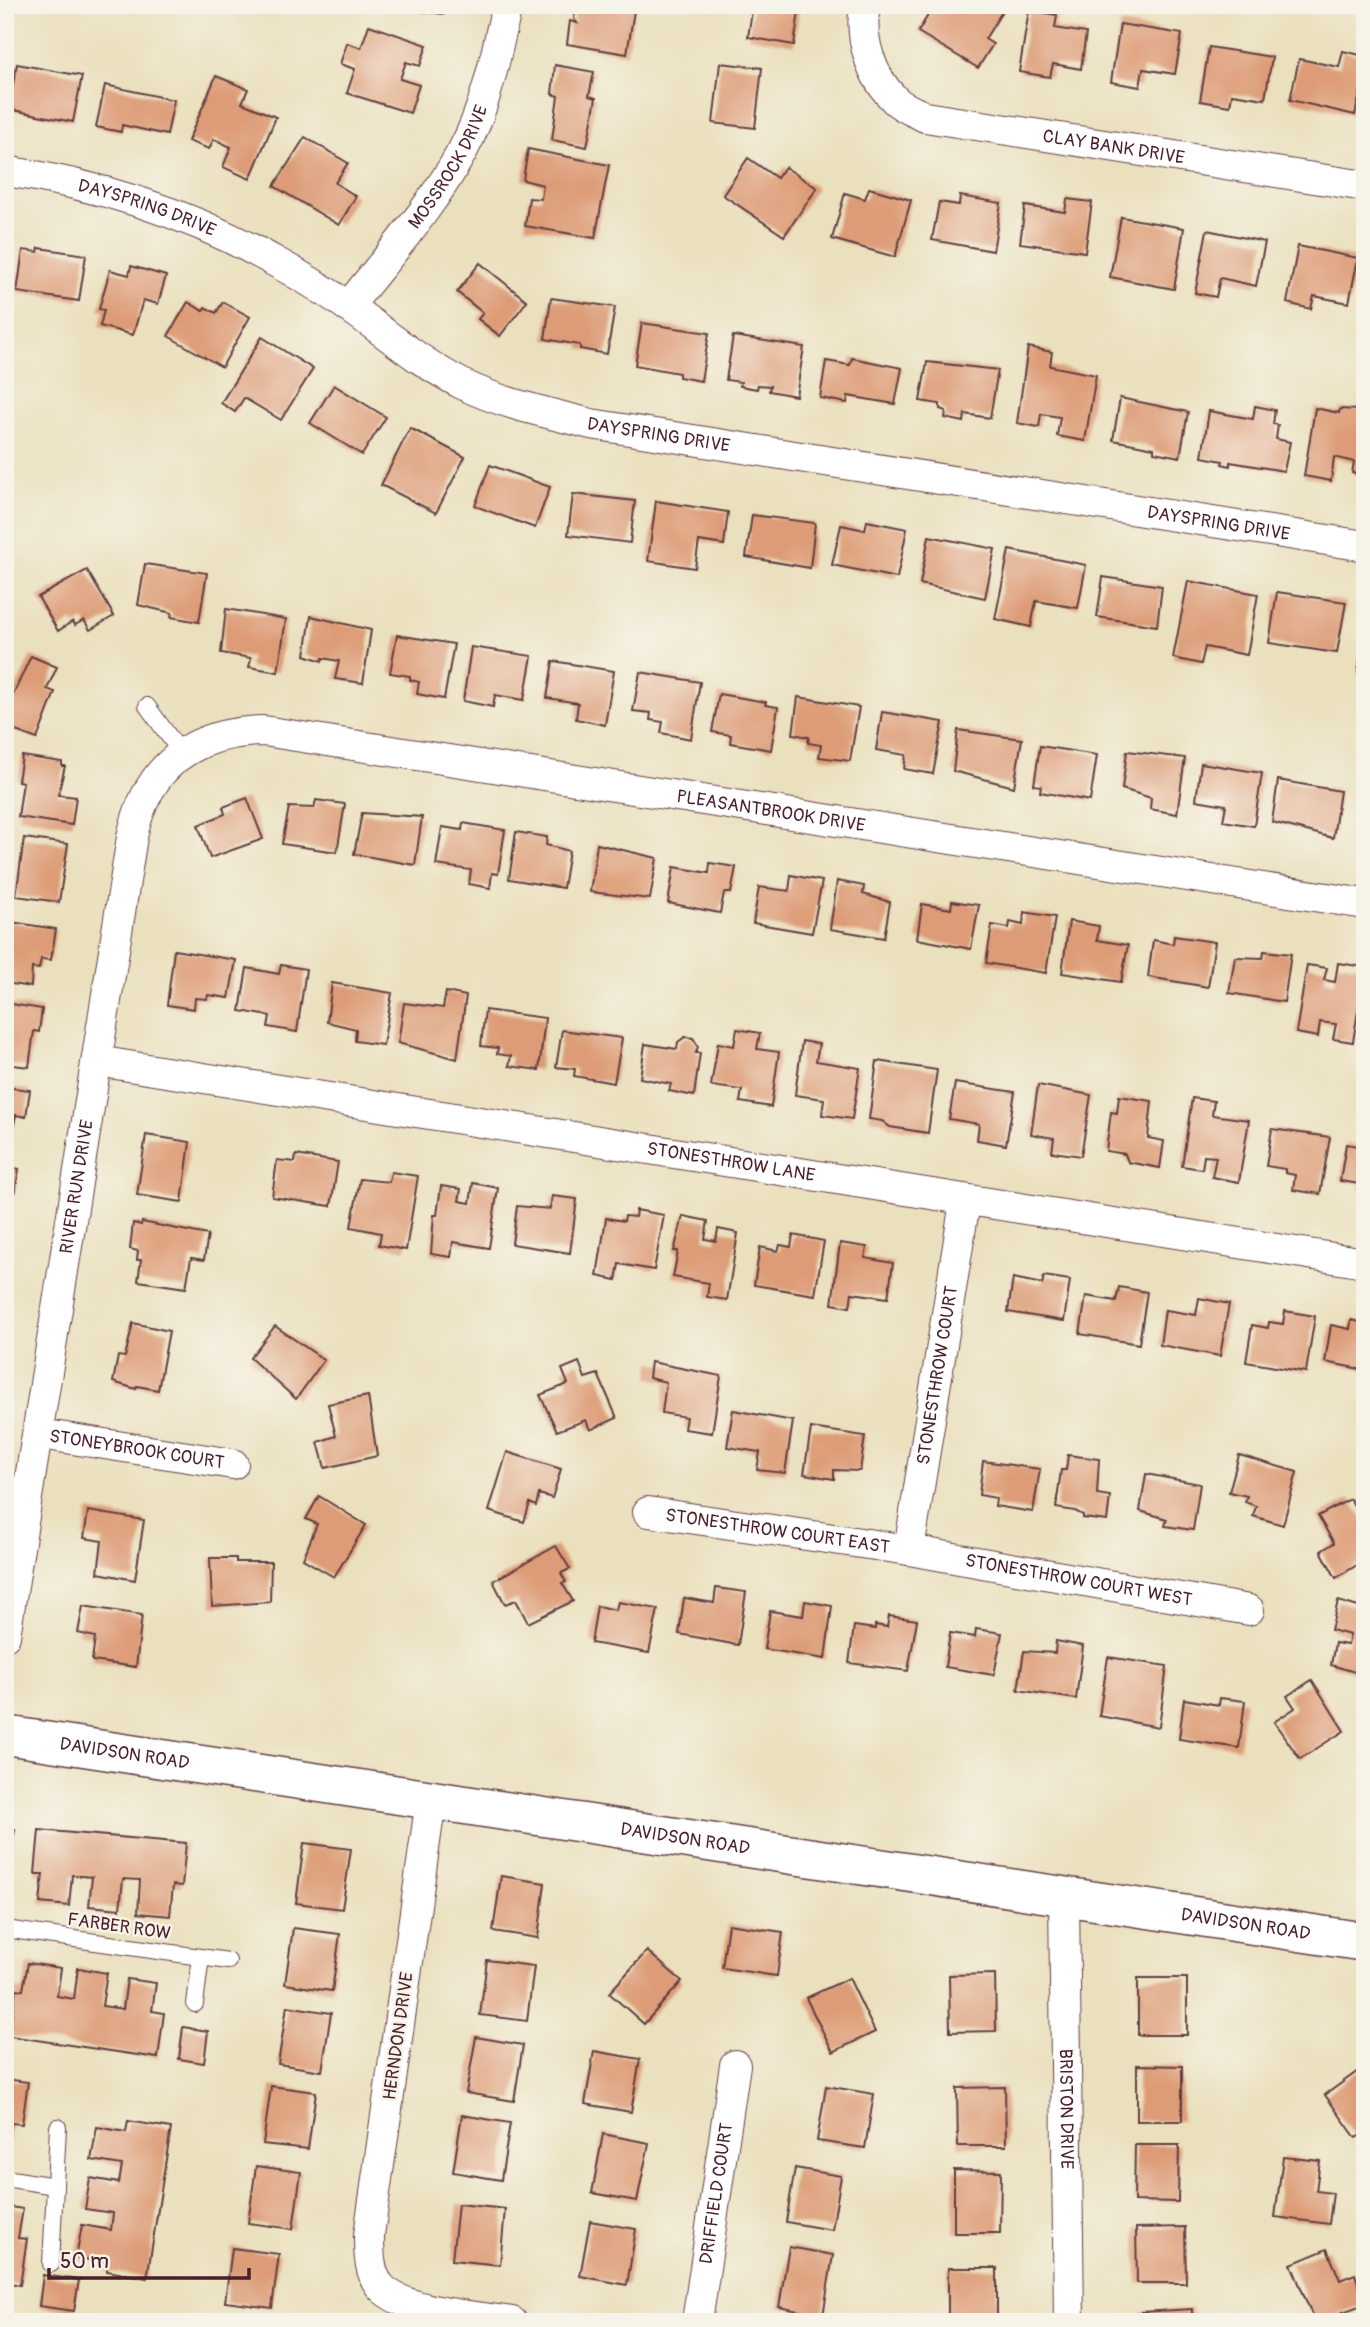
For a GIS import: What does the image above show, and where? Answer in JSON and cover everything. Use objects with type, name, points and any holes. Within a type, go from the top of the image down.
[{"type":"main road","name":"DAVIDSON ROAD","points":[[5,1735],[1365,1942]]},
{"type":"street","name":"MOSSROCK DRIVE","points":[[348,307],[422,213],[464,148],[492,74],[507,5]]},
{"type":"street","name":"CLAY BANK DRIVE","points":[[865,5],[866,47],[878,78],[898,103],[925,117],[1365,186]]},
{"type":"street","name":"DAYSPRING DRIVE","points":[[5,171],[52,177],[127,198],[193,222],[270,258],[348,307],[414,356],[464,385],[527,408],[591,424],[1365,546]]},
{"type":"street","name":"PLEASANTBROOK DRIVE","points":[[181,753],[209,739],[236,731],[264,731],[1365,904]]},
{"type":"street","name":"RIVER RUN DRIVE","points":[[5,1636],[40,1434],[138,807],[150,786],[181,753]]},
{"type":"street","name":"STONESTHROW LANE","points":[[97,1061],[776,1167],[965,1202],[1365,1263]]},
{"type":"street","name":"STONESTHROW COURT","points":[[909,1550],[965,1202]]},
{"type":"street","name":"STONEYBROOK COURT","points":[[40,1434],[233,1464]]},
{"type":"street","name":"STONESTHROW COURT EAST","points":[[648,1512],[909,1550]]},
{"type":"street","name":"STONESTHROW COURT WEST","points":[[909,1550],[1249,1610]]},
{"type":"street","name":"HERNDON DRIVE","points":[[431,1800],[369,2235],[373,2273],[380,2287],[396,2299],[418,2306],[512,2322]]},
{"type":"street","name":"BRISTON DRIVE","points":[[1063,1895],[1069,2322]]},
{"type":"street","name":"DRIFFIELD COURT","points":[[697,2322],[735,2065]]},
{"type":"lane","points":[[147,706],[181,753]]},
{"type":"lane","name":"FARBER ROW","points":[[5,1928],[228,1961]]},
{"type":"lane","points":[[195,2004],[201,1957]]},
{"type":"lane","points":[[51,2264],[58,2127]]},
{"type":"lane","points":[[5,2178],[55,2186]]},
{"type":"building","points":[[396,5],[445,5],[444,14],[396,8]]},
{"type":"building","points":[[576,5],[635,5],[627,54],[567,44],[570,21],[577,23],[574,19]]},
{"type":"building","points":[[753,5],[800,5],[794,45],[748,37]]},
{"type":"building","points":[[934,5],[996,5],[1003,10],[985,39],[993,44],[978,68],[918,32]]},
{"type":"building","points":[[1029,10],[1057,15],[1055,28],[1086,33],[1081,69],[1053,64],[1050,77],[1019,72]]},
{"type":"building","points":[[1120,24],[1182,34],[1175,74],[1143,69],[1140,87],[1111,82]]},
{"type":"building","points":[[369,25],[427,45],[420,66],[406,62],[400,79],[419,85],[410,113],[347,93],[355,69],[340,64],[347,43],[361,48]]},
{"type":"building","points":[[1209,47],[1272,57],[1265,99],[1232,94],[1230,106],[1200,101]]},
{"type":"building","points":[[1343,51],[1365,56],[1365,73],[1355,115],[1290,100],[1299,59],[1339,67]]},
{"type":"building","points":[[720,63],[762,68],[755,128],[713,123]]},
{"type":"building","points":[[17,64],[82,76],[73,122],[8,109]]},
{"type":"building","points":[[555,65],[594,72],[589,96],[596,98],[587,147],[552,140],[558,96],[552,94]]},
{"type":"building","points":[[216,76],[248,89],[242,103],[276,117],[250,179],[223,167],[231,147],[214,139],[209,149],[188,141]]},
{"type":"building","points":[[105,85],[174,100],[167,135],[122,125],[121,132],[96,127]]},
{"type":"building","points":[[305,137],[348,163],[335,183],[356,196],[339,225],[274,186]]},
{"type":"building","points":[[528,149],[609,165],[595,238],[525,226],[529,198],[541,199],[543,185],[523,180]]},
{"type":"building","points":[[748,158],[777,178],[785,167],[817,188],[784,236],[723,195]]},
{"type":"building","points":[[869,188],[911,200],[895,257],[832,239],[845,193],[865,199]]},
{"type":"building","points":[[960,196],[1001,203],[993,251],[932,240],[939,202],[959,205]]},
{"type":"building","points":[[1067,199],[1092,202],[1085,252],[1020,243],[1025,206],[1065,212]]},
{"type":"building","points":[[1121,217],[1184,228],[1174,289],[1110,277]]},
{"type":"building","points":[[1207,230],[1265,242],[1256,286],[1220,278],[1216,297],[1195,293]]},
{"type":"building","points":[[1298,246],[1358,258],[1349,303],[1314,296],[1311,309],[1287,303]]},
{"type":"building","points":[[39,248],[86,255],[79,301],[17,292],[23,250],[38,252]]},
{"type":"building","points":[[480,263],[527,301],[500,336],[478,319],[483,313],[457,292]]},
{"type":"building","points":[[131,266],[166,276],[158,304],[143,300],[133,335],[100,326],[104,310],[99,309],[110,270],[129,275]]},
{"type":"building","points":[[551,298],[615,307],[607,354],[580,349],[580,345],[545,339]]},
{"type":"building","points":[[188,302],[203,311],[205,307],[216,313],[223,302],[250,317],[222,367],[168,336]]},
{"type":"building","points":[[642,323],[709,333],[701,381],[679,377],[679,373],[635,365]]},
{"type":"building","points":[[733,336],[804,347],[796,396],[769,391],[770,386],[758,385],[757,389],[740,386],[741,382],[726,380]]},
{"type":"building","points":[[262,337],[313,369],[281,420],[244,398],[235,412],[221,403]]},
{"type":"building","points":[[1028,347],[1052,352],[1050,366],[1096,375],[1085,441],[1057,436],[1060,417],[1041,414],[1039,427],[1017,423]]},
{"type":"building","points":[[852,358],[902,368],[895,404],[848,396],[847,403],[820,398],[826,361],[850,365]]},
{"type":"building","points":[[927,362],[998,370],[990,418],[965,414],[964,422],[945,418],[946,411],[940,409],[940,404],[920,401]]},
{"type":"building","points":[[334,385],[386,417],[362,455],[310,423]]},
{"type":"building","points":[[1120,398],[1188,412],[1180,457],[1154,452],[1154,448],[1113,440]]},
{"type":"building","points":[[1359,400],[1365,401],[1365,476],[1352,473],[1354,462],[1334,457],[1331,481],[1304,476],[1315,408],[1339,413],[1340,409],[1359,410]]},
{"type":"building","points":[[1255,406],[1275,410],[1273,424],[1278,425],[1276,439],[1290,442],[1284,471],[1230,462],[1230,466],[1222,464],[1223,461],[1202,457],[1209,411],[1253,419]]},
{"type":"building","points":[[410,428],[465,457],[436,513],[381,485]]},
{"type":"building","points":[[490,465],[550,487],[535,528],[475,506]]},
{"type":"building","points":[[573,494],[635,501],[630,543],[568,535]]},
{"type":"building","points":[[656,501],[728,512],[724,545],[699,541],[695,568],[648,561]]},
{"type":"building","points":[[752,515],[815,523],[810,568],[746,557]]},
{"type":"building","points":[[867,521],[907,529],[897,578],[832,565],[841,525],[865,530]]},
{"type":"building","points":[[929,536],[995,549],[985,598],[920,584]]},
{"type":"building","points":[[1009,550],[1086,565],[1078,608],[1036,601],[1031,627],[995,619]]},
{"type":"building","points":[[145,564],[207,573],[199,622],[171,617],[172,613],[138,605]]},
{"type":"building","points":[[87,570],[114,616],[90,630],[84,620],[75,625],[73,621],[58,631],[38,597]]},
{"type":"building","points":[[1103,577],[1162,586],[1157,626],[1097,617]]},
{"type":"building","points":[[1188,581],[1258,594],[1247,655],[1205,647],[1201,664],[1173,658]]},
{"type":"building","points":[[1277,592],[1346,602],[1337,653],[1269,643]]},
{"type":"building","points":[[226,609],[286,619],[278,672],[249,667],[251,658],[221,653]]},
{"type":"building","points":[[311,616],[371,630],[363,683],[335,679],[339,661],[323,658],[322,661],[305,655]]},
{"type":"building","points":[[397,635],[454,644],[444,699],[417,694],[419,682],[410,680],[410,676],[390,673]]},
{"type":"building","points":[[1365,637],[1365,673],[1358,672]]},
{"type":"building","points":[[471,647],[532,656],[524,700],[495,695],[493,707],[463,701]]},
{"type":"building","points":[[31,656],[57,667],[47,689],[55,692],[37,739],[5,727],[10,701]]},
{"type":"building","points":[[553,661],[614,671],[605,725],[576,719],[578,703],[547,698]]},
{"type":"building","points":[[640,672],[700,682],[691,739],[661,733],[663,722],[650,720],[651,713],[633,711]]},
{"type":"building","points":[[719,694],[766,702],[765,705],[778,707],[771,750],[730,743],[731,735],[712,732]]},
{"type":"building","points":[[798,697],[859,707],[850,761],[819,757],[821,745],[808,743],[809,737],[793,734]]},
{"type":"building","points":[[882,712],[943,722],[933,774],[904,769],[906,755],[876,750]]},
{"type":"building","points":[[958,730],[1022,739],[1014,787],[953,771]]},
{"type":"building","points":[[1040,746],[1097,755],[1090,801],[1040,792],[1041,786],[1034,785]]},
{"type":"building","points":[[1127,751],[1185,758],[1177,814],[1150,809],[1151,798],[1122,789]]},
{"type":"building","points":[[22,756],[62,762],[62,766],[65,766],[58,795],[76,797],[72,825],[18,817],[23,782],[18,781]]},
{"type":"building","points":[[1201,763],[1262,773],[1254,826],[1223,821],[1226,805],[1196,800]]},
{"type":"building","points":[[1278,780],[1340,791],[1333,838],[1272,822]]},
{"type":"building","points":[[247,798],[263,839],[210,858],[198,825],[225,814],[223,807]]},
{"type":"building","points":[[316,800],[345,804],[337,852],[282,844],[289,807],[314,808]]},
{"type":"building","points":[[362,813],[422,817],[415,865],[354,854]]},
{"type":"building","points":[[463,823],[505,830],[498,874],[492,873],[490,888],[469,884],[471,870],[436,865],[442,827],[462,830]]},
{"type":"building","points":[[516,832],[547,837],[546,845],[569,851],[563,888],[509,879]]},
{"type":"building","points":[[24,838],[68,844],[59,902],[16,896]]},
{"type":"building","points":[[597,844],[657,858],[650,899],[590,892]]},
{"type":"building","points":[[710,863],[736,867],[731,893],[724,893],[720,913],[668,903],[674,867],[709,873]]},
{"type":"building","points":[[791,875],[822,881],[812,933],[753,923],[759,887],[789,891]]},
{"type":"building","points":[[837,881],[864,886],[863,894],[890,902],[884,938],[830,929]]},
{"type":"building","points":[[952,901],[979,905],[971,949],[917,939],[922,904],[951,909]]},
{"type":"building","points":[[1024,912],[1055,917],[1046,973],[986,963],[992,925],[1009,928],[1010,922],[1023,925]]},
{"type":"building","points":[[5,921],[56,929],[51,960],[41,959],[39,969],[32,968],[31,987],[5,983]]},
{"type":"building","points":[[1069,921],[1099,926],[1097,940],[1128,945],[1121,982],[1062,973]]},
{"type":"building","points":[[1174,936],[1215,942],[1208,987],[1148,977],[1153,940],[1173,944]]},
{"type":"building","points":[[174,950],[236,960],[229,998],[208,995],[207,999],[195,998],[194,1009],[167,1005]]},
{"type":"building","points":[[1264,951],[1291,954],[1284,1002],[1229,993],[1235,957],[1263,958]]},
{"type":"building","points":[[1338,963],[1365,967],[1353,1042],[1333,1039],[1336,1024],[1320,1022],[1318,1037],[1296,1033],[1307,965],[1327,968],[1324,980],[1335,982]]},
{"type":"building","points":[[281,965],[306,969],[297,1032],[268,1027],[270,1016],[240,1011],[247,968],[279,974]]},
{"type":"building","points":[[332,983],[392,993],[383,1045],[355,1041],[356,1029],[327,1022]]},
{"type":"building","points":[[446,992],[466,996],[457,1059],[398,1043],[404,1003],[443,1008]]},
{"type":"building","points":[[5,1003],[42,1009],[39,1032],[34,1031],[29,1067],[5,1064]]},
{"type":"building","points":[[485,1010],[545,1018],[539,1070],[509,1066],[511,1056],[497,1054],[498,1048],[481,1046]]},
{"type":"building","points":[[737,1029],[760,1033],[757,1049],[779,1052],[771,1107],[740,1102],[742,1090],[711,1086],[718,1043],[734,1046]]},
{"type":"building","points":[[562,1030],[622,1038],[614,1083],[574,1076],[575,1069],[556,1067]]},
{"type":"building","points":[[685,1037],[693,1038],[698,1046],[696,1053],[700,1053],[694,1096],[669,1091],[671,1084],[640,1078],[645,1044],[677,1049],[678,1042]]},
{"type":"building","points":[[802,1041],[819,1044],[816,1061],[860,1068],[852,1119],[822,1115],[824,1099],[795,1095]]},
{"type":"building","points":[[877,1061],[937,1070],[928,1133],[890,1127],[882,1121],[869,1119]]},
{"type":"building","points":[[955,1083],[1015,1092],[1006,1145],[977,1140],[979,1124],[949,1119]]},
{"type":"building","points":[[1038,1085],[1091,1095],[1081,1156],[1052,1152],[1054,1138],[1031,1134]]},
{"type":"building","points":[[5,1087],[30,1090],[26,1117],[16,1115],[13,1129],[8,1128],[7,1138]]},
{"type":"building","points":[[1119,1096],[1152,1101],[1148,1138],[1164,1141],[1160,1168],[1128,1162],[1125,1154],[1106,1151],[1111,1112],[1117,1113]]},
{"type":"building","points":[[1192,1098],[1214,1101],[1212,1115],[1249,1120],[1239,1182],[1212,1177],[1216,1157],[1204,1156],[1202,1169],[1182,1166]]},
{"type":"building","points":[[1272,1129],[1330,1137],[1320,1194],[1293,1190],[1295,1175],[1285,1173],[1285,1169],[1266,1166]]},
{"type":"building","points":[[146,1135],[190,1142],[182,1202],[137,1195]]},
{"type":"building","points":[[1346,1144],[1365,1147],[1365,1190],[1359,1190],[1360,1184],[1340,1181]]},
{"type":"building","points":[[296,1155],[338,1162],[331,1206],[272,1197],[277,1160],[295,1162]]},
{"type":"building","points":[[5,1166],[19,1169],[15,1192],[8,1191],[7,1199]]},
{"type":"building","points":[[391,1172],[418,1176],[406,1250],[379,1245],[381,1233],[351,1227],[360,1179],[389,1182]]},
{"type":"building","points":[[473,1183],[498,1188],[489,1248],[453,1242],[451,1257],[431,1254],[434,1215],[437,1215],[441,1186],[461,1189],[459,1201],[470,1203]]},
{"type":"building","points":[[552,1196],[577,1199],[570,1253],[512,1244],[517,1206],[550,1209]]},
{"type":"building","points":[[636,1210],[664,1215],[654,1270],[619,1264],[616,1280],[597,1276],[606,1218],[624,1221],[625,1216],[635,1217]]},
{"type":"building","points":[[683,1216],[708,1221],[705,1239],[716,1241],[718,1229],[738,1233],[727,1300],[707,1297],[709,1283],[673,1277],[678,1251],[674,1251]]},
{"type":"building","points":[[142,1222],[208,1235],[204,1260],[191,1258],[186,1288],[138,1281],[141,1260],[137,1260],[138,1251],[130,1249],[133,1223],[141,1225]]},
{"type":"building","points":[[793,1235],[824,1241],[815,1295],[754,1285],[760,1247],[778,1251],[780,1245],[791,1247]]},
{"type":"building","points":[[840,1243],[867,1247],[865,1258],[893,1263],[888,1298],[852,1293],[850,1307],[832,1304]]},
{"type":"building","points":[[1044,1276],[1070,1280],[1064,1321],[1008,1312],[1013,1278],[1042,1284]]},
{"type":"building","points":[[1119,1287],[1147,1292],[1139,1344],[1080,1334],[1086,1296],[1116,1301]]},
{"type":"building","points":[[1199,1298],[1229,1304],[1220,1356],[1160,1345],[1165,1310],[1196,1315]]},
{"type":"building","points":[[1285,1311],[1315,1316],[1306,1372],[1246,1362],[1252,1325],[1268,1328],[1269,1322],[1283,1324]]},
{"type":"building","points":[[1351,1320],[1365,1323],[1365,1370],[1325,1362],[1331,1325],[1350,1329]]},
{"type":"building","points":[[133,1323],[169,1331],[158,1390],[137,1386],[136,1389],[113,1382],[118,1356],[125,1357]]},
{"type":"building","points":[[275,1326],[324,1360],[296,1399],[250,1358]]},
{"type":"building","points":[[579,1362],[585,1378],[598,1374],[617,1418],[590,1430],[586,1420],[557,1431],[540,1395],[568,1384],[562,1369]]},
{"type":"building","points":[[651,1362],[721,1376],[712,1433],[684,1429],[686,1417],[662,1413],[666,1382],[649,1378]]},
{"type":"building","points":[[368,1396],[377,1456],[325,1468],[318,1442],[336,1436],[328,1404]]},
{"type":"building","points":[[733,1410],[793,1421],[785,1473],[757,1470],[760,1452],[727,1447]]},
{"type":"building","points":[[811,1428],[865,1436],[860,1471],[834,1470],[834,1479],[804,1474]]},
{"type":"building","points":[[507,1452],[561,1469],[552,1498],[539,1494],[536,1506],[530,1503],[524,1522],[489,1511]]},
{"type":"building","points":[[1068,1455],[1099,1459],[1097,1494],[1110,1496],[1107,1521],[1083,1518],[1083,1515],[1075,1511],[1056,1508],[1061,1470],[1066,1470]]},
{"type":"building","points":[[1239,1455],[1297,1472],[1283,1525],[1253,1516],[1256,1506],[1245,1502],[1247,1496],[1229,1492]]},
{"type":"building","points":[[983,1461],[1040,1469],[1033,1512],[995,1506],[996,1498],[979,1495]]},
{"type":"building","points":[[1146,1474],[1200,1484],[1193,1530],[1165,1526],[1167,1519],[1140,1511]]},
{"type":"building","points":[[319,1496],[366,1525],[334,1577],[303,1559],[317,1524],[306,1519]]},
{"type":"building","points":[[1350,1499],[1365,1523],[1365,1560],[1336,1578],[1321,1551],[1334,1543],[1318,1516]]},
{"type":"building","points":[[88,1511],[144,1520],[135,1580],[98,1573],[102,1541],[84,1538]]},
{"type":"building","points":[[556,1546],[570,1569],[561,1573],[566,1582],[562,1583],[573,1601],[528,1623],[516,1600],[505,1604],[493,1581]]},
{"type":"building","points":[[210,1558],[236,1558],[236,1562],[271,1562],[270,1602],[212,1606]]},
{"type":"building","points":[[716,1588],[746,1592],[738,1645],[679,1634],[684,1598],[714,1603]]},
{"type":"building","points":[[805,1601],[832,1606],[825,1659],[764,1649],[770,1611],[803,1616]]},
{"type":"building","points":[[1338,1601],[1365,1609],[1365,1675],[1331,1665],[1335,1643],[1348,1645],[1350,1635],[1331,1630]]},
{"type":"building","points":[[618,1602],[658,1609],[649,1653],[591,1643],[597,1606],[616,1610]]},
{"type":"building","points":[[83,1606],[142,1615],[136,1667],[92,1661],[95,1637],[78,1633]]},
{"type":"building","points":[[889,1616],[917,1620],[908,1671],[849,1663],[854,1626],[875,1629],[875,1625],[887,1627]]},
{"type":"building","points":[[976,1629],[1002,1633],[994,1675],[945,1667],[950,1633],[975,1637]]},
{"type":"building","points":[[1056,1641],[1083,1646],[1076,1699],[1018,1690],[1024,1651],[1055,1653]]},
{"type":"building","points":[[1108,1657],[1167,1666],[1159,1727],[1099,1716]]},
{"type":"building","points":[[1312,1680],[1344,1731],[1300,1759],[1274,1722],[1295,1708],[1287,1696]]},
{"type":"building","points":[[1220,1698],[1245,1701],[1239,1748],[1179,1739],[1184,1699],[1219,1705]]},
{"type":"building","points":[[5,1828],[15,1830],[6,1867],[5,1866]]},
{"type":"building","points":[[39,1830],[186,1843],[182,1886],[173,1885],[170,1916],[138,1913],[140,1880],[123,1879],[120,1909],[89,1906],[92,1877],[72,1875],[69,1906],[40,1903],[43,1874],[35,1874]]},
{"type":"building","points":[[304,1843],[351,1849],[342,1909],[296,1903]]},
{"type":"building","points":[[501,1876],[545,1883],[538,1938],[493,1931]]},
{"type":"building","points":[[728,1924],[783,1932],[777,1976],[722,1968]]},
{"type":"building","points":[[293,1928],[340,1934],[332,1991],[285,1984]]},
{"type":"building","points":[[647,1951],[682,1981],[644,2024],[609,1993]]},
{"type":"building","points":[[487,1960],[534,1966],[527,2021],[480,2015]]},
{"type":"building","points":[[28,1963],[61,1968],[57,1996],[74,1999],[78,1968],[107,1973],[102,2006],[123,2009],[127,1979],[156,1983],[152,2011],[164,2013],[158,2058],[9,2036],[16,1989],[23,1990]]},
{"type":"building","points":[[995,1974],[996,2031],[950,2032],[949,1975]]},
{"type":"building","points":[[849,1978],[875,2032],[833,2052],[806,1998]]},
{"type":"building","points":[[1138,1978],[1187,1978],[1187,2035],[1138,2035]]},
{"type":"building","points":[[287,2006],[331,2013],[322,2071],[278,2064]]},
{"type":"building","points":[[183,2027],[208,2031],[204,2063],[179,2059]]},
{"type":"building","points":[[476,2037],[523,2045],[514,2101],[466,2093]]},
{"type":"building","points":[[594,2051],[640,2059],[631,2112],[585,2104]]},
{"type":"building","points":[[1137,2065],[1182,2066],[1182,2121],[1137,2121]]},
{"type":"building","points":[[1365,2066],[1365,2132],[1356,2138],[1325,2095]]},
{"type":"building","points":[[5,2079],[28,2082],[22,2124],[11,2123],[7,2153]]},
{"type":"building","points":[[271,2086],[316,2092],[308,2149],[263,2144]]},
{"type":"building","points":[[826,2086],[874,2094],[865,2148],[817,2141]]},
{"type":"building","points":[[1005,2087],[1006,2146],[958,2146],[957,2088]]},
{"type":"building","points":[[462,2115],[510,2123],[501,2180],[453,2172]]},
{"type":"building","points":[[128,2121],[171,2128],[147,2278],[107,2271],[106,2262],[76,2258],[82,2225],[111,2230],[113,2213],[85,2209],[90,2178],[119,2183],[122,2165],[91,2160],[97,2127],[126,2132]]},
{"type":"building","points":[[603,2134],[649,2143],[637,2201],[592,2193]]},
{"type":"building","points":[[1135,2145],[1179,2145],[1178,2202],[1134,2201]]},
{"type":"building","points":[[1283,2157],[1320,2161],[1316,2191],[1333,2193],[1329,2224],[1275,2217]]},
{"type":"building","points":[[256,2166],[301,2172],[293,2229],[248,2223]]},
{"type":"building","points":[[795,2168],[841,2176],[832,2230],[786,2222]]},
{"type":"building","points":[[954,2170],[1001,2171],[1000,2233],[954,2233]]},
{"type":"building","points":[[458,2204],[505,2209],[500,2265],[452,2260]]},
{"type":"building","points":[[5,2206],[23,2209],[18,2238],[27,2239],[20,2285],[5,2282]]},
{"type":"building","points":[[590,2221],[636,2229],[627,2285],[580,2276]]},
{"type":"building","points":[[1185,2227],[1186,2283],[1137,2283],[1136,2228]]},
{"type":"building","points":[[789,2247],[833,2255],[823,2316],[779,2307]]},
{"type":"building","points":[[232,2248],[279,2254],[272,2308],[225,2302]]},
{"type":"building","points":[[1327,2249],[1340,2280],[1355,2274],[1365,2304],[1315,2322],[1291,2264]]},
{"type":"building","points":[[948,2268],[997,2268],[997,2322],[948,2322]]},
{"type":"building","points":[[43,2275],[79,2280],[74,2311],[39,2306]]},
{"type":"building","points":[[1192,2309],[1192,2322],[1142,2322],[1141,2312]]}]
